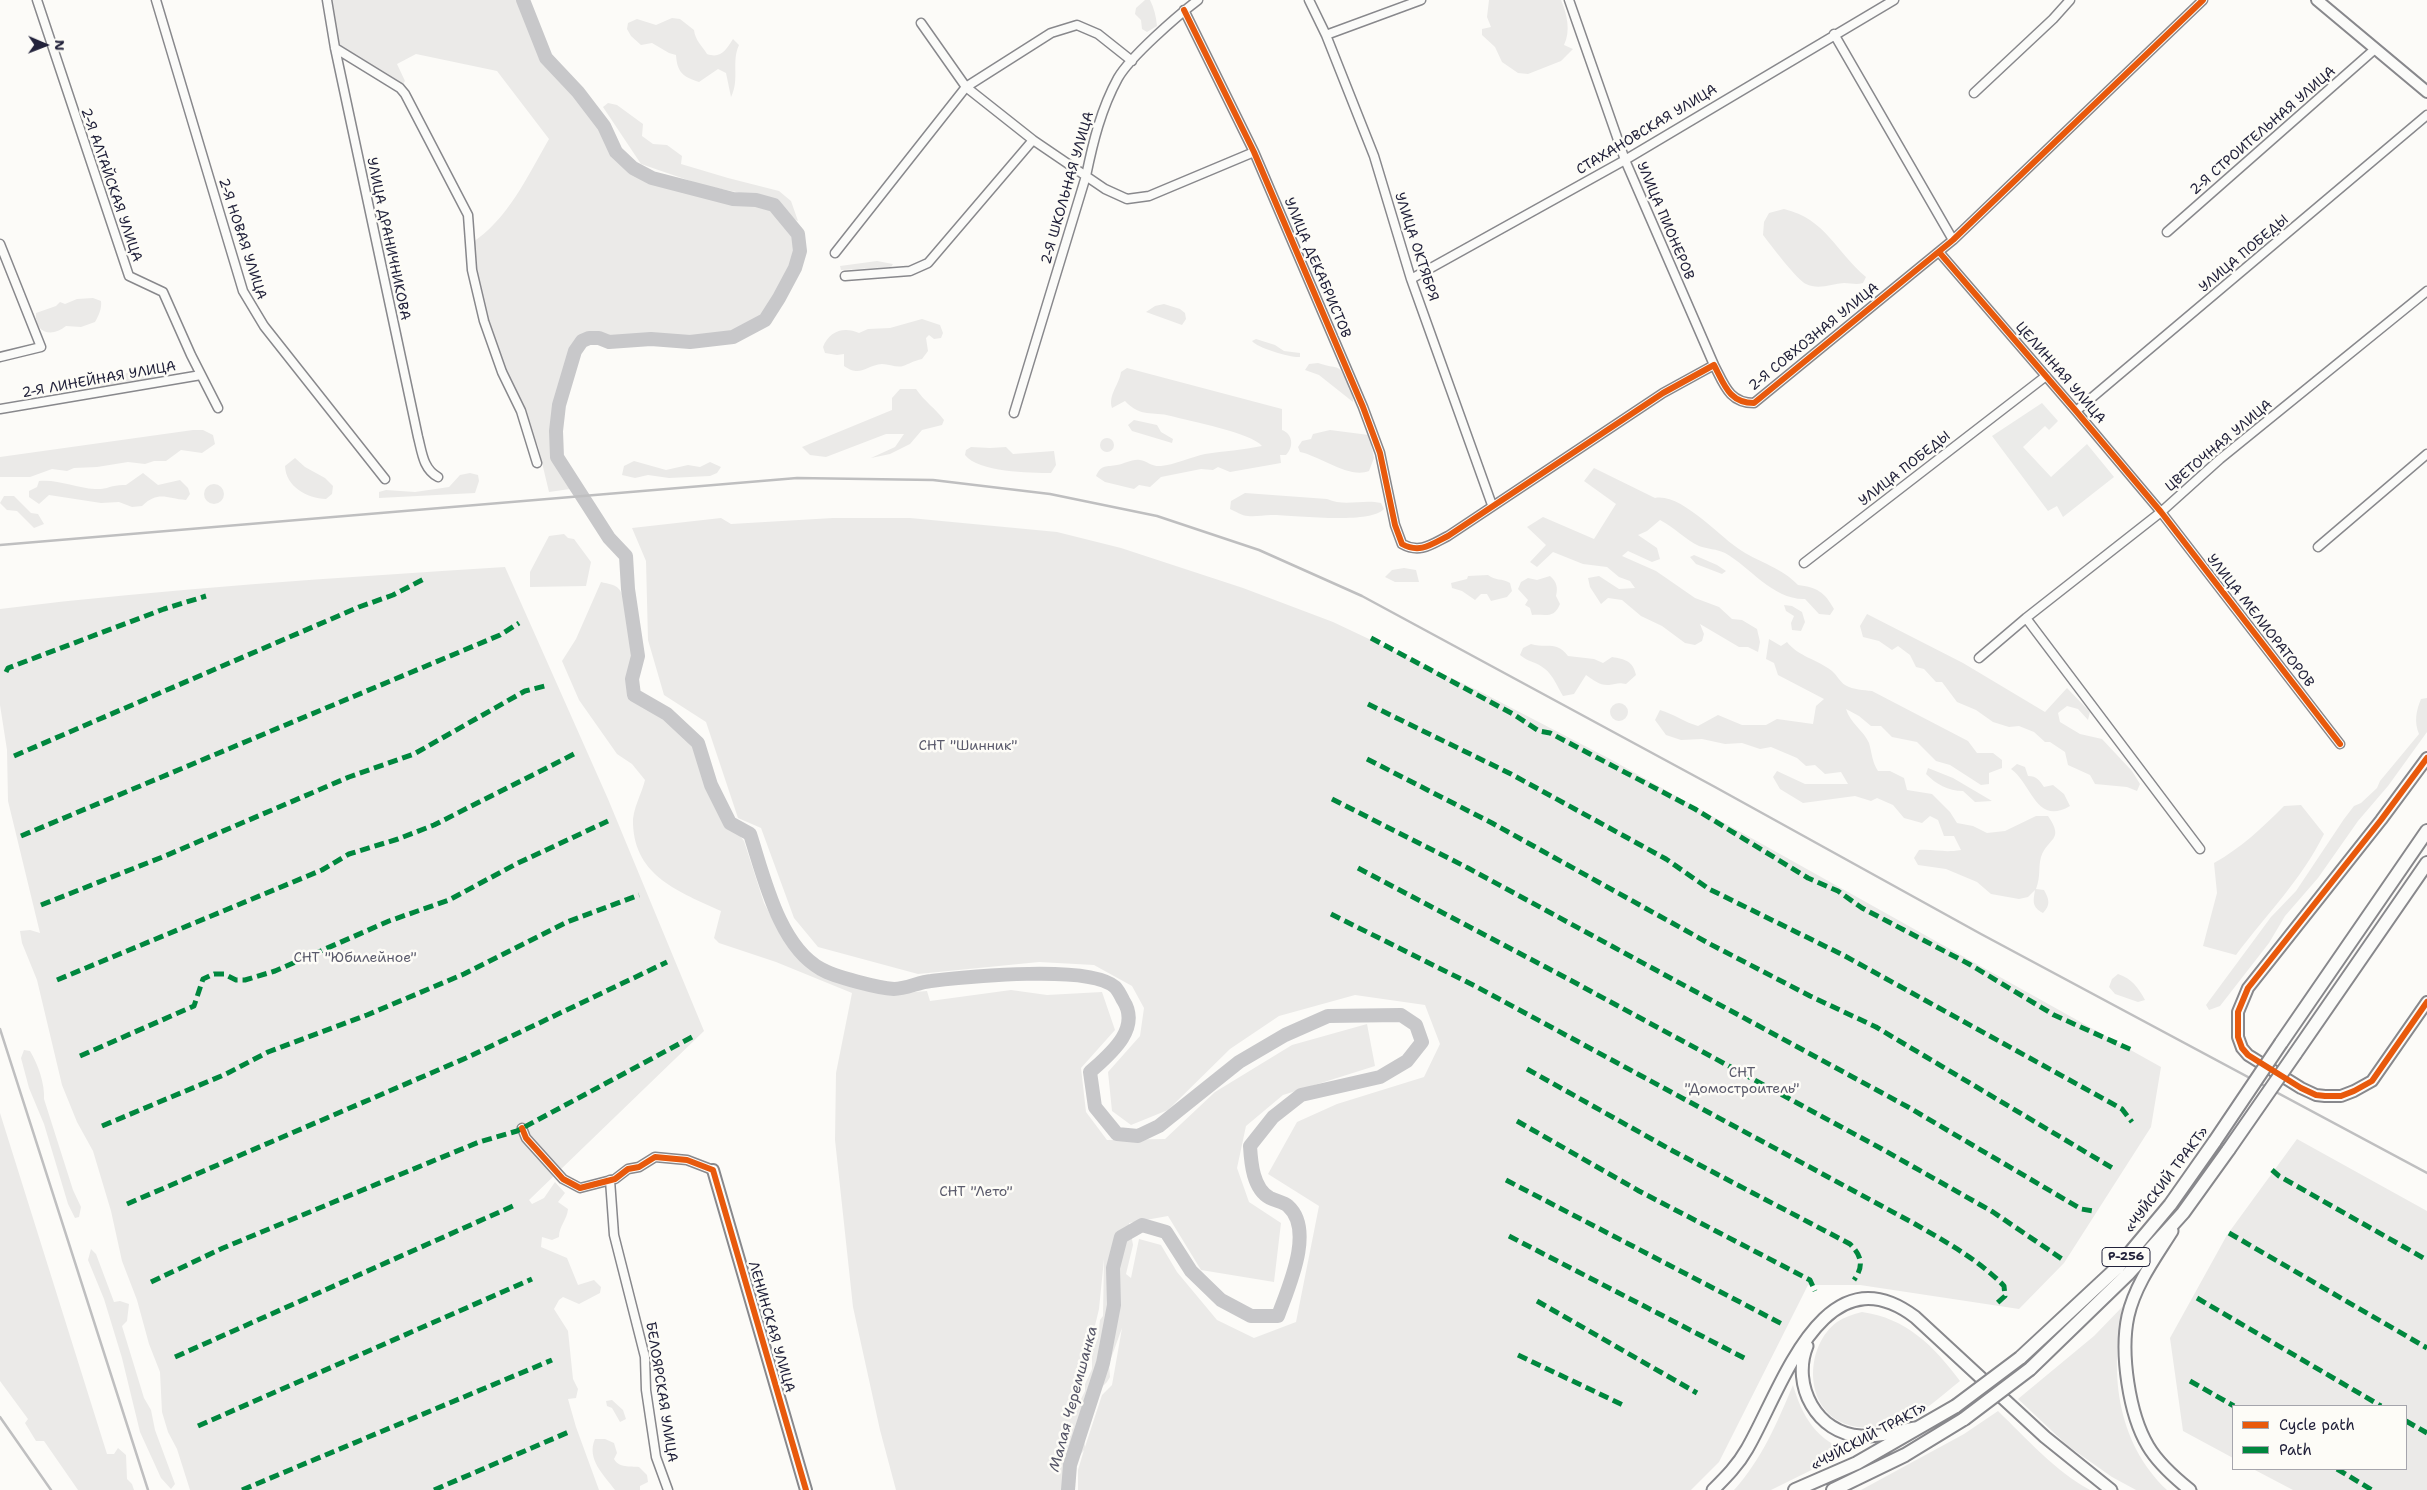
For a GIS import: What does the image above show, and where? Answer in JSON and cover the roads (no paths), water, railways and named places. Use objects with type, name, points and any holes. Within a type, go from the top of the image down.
[{"type":"highway","name":"«ЧУЙСКИЙ ТРАКТ»","points":[[1795,1490],[1857,1463],[1956,1406],[2020,1358],[2119,1266],[2170,1205],[2427,831]]},
{"type":"highway","name":"«ЧУЙСКИЙ ТРАКТ»","points":[[1833,1490],[1905,1455],[1964,1420],[2030,1368],[2128,1274],[2183,1213],[2427,863]]},
{"type":"main road","points":[[2183,1213],[2142,1279],[2128,1316],[2126,1357],[2130,1402],[2148,1446],[2174,1478],[2190,1490]]},
{"type":"main road","points":[[1713,1490],[1733,1470],[1747,1450],[1800,1348],[1814,1328],[1822,1319],[1840,1306],[1860,1300],[1879,1300],[1905,1309],[2045,1437],[2111,1490]]},
{"type":"main road","points":[[1814,1328],[1805,1351],[1802,1375],[1806,1397],[1823,1420],[1834,1428],[1859,1436],[1873,1436],[1924,1426]]},
{"type":"street","name":"2-Я АЛТАЙСКАЯ УЛИЦА","points":[[37,0],[128,276],[163,292],[218,408]]},
{"type":"street","name":"2-Я НОВАЯ УЛИЦА","points":[[156,0],[243,291],[264,326],[385,479]]},
{"type":"street","name":"УЛИЦА ДРАНИЧНИКОВА","points":[[327,0],[335,48],[418,437],[426,466],[438,477]]},
{"type":"street","name":"2-Я ШКОЛЬНАЯ УЛИЦА","points":[[1014,413],[1086,176],[1094,137],[1104,108],[1119,76],[1132,61],[1184,10],[1198,0]]},
{"type":"street","name":"УЛИЦА ОКТЯБРЯ","points":[[1309,0],[1326,35],[1374,156],[1411,279],[1492,505]]},
{"type":"street","points":[[1326,35],[1421,0]]},
{"type":"street","name":"УЛИЦА ПИОНЕРОВ","points":[[1569,0],[1625,160],[1714,365]]},
{"type":"street","name":"СТАХАНОВСКАЯ УЛИЦА","points":[[1411,279],[1625,160],[1894,0]]},
{"type":"street","points":[[1974,93],[2053,19],[2070,0]]},
{"type":"street","name":"2-Я СОВХОЗНАЯ УЛИЦА","points":[[1714,365],[1730,394],[1742,403],[1754,403],[1953,240],[2203,0]]},
{"type":"street","points":[[2318,0],[2427,92]]},
{"type":"street","name":"УЛИЦА ДЕКАБРИСТОВ","points":[[1184,10],[1254,152],[1366,416],[1380,453],[1395,525],[1402,544],[1412,549],[1430,546],[1448,536],[1492,505]]},
{"type":"street","points":[[921,23],[966,87],[1033,140],[1086,176],[1127,199],[1149,196],[1254,152]]},
{"type":"street","points":[[835,253],[966,87],[1051,32],[1077,25],[1098,34],[1132,61]]},
{"type":"street","points":[[1834,34],[1953,240]]},
{"type":"street","points":[[335,48],[400,88],[405,94],[468,215],[472,270],[484,321],[502,372],[521,410],[537,463]]},
{"type":"street","name":"2-Я СТРОИТЕЛЬНАЯ УЛИЦА","points":[[2167,232],[2375,49]]},
{"type":"street","name":"УЛИЦА ПОБЕДЫ","points":[[2076,411],[2427,115]]},
{"type":"street","points":[[845,276],[910,271],[928,263],[1033,140]]},
{"type":"street","points":[[0,244],[41,347],[0,357]]},
{"type":"street","name":"ЦЕЛИННАЯ УЛИЦА","points":[[1938,252],[2161,512]]},
{"type":"street","name":"ЦВЕТОЧНАЯ УЛИЦА","points":[[1979,658],[2026,618],[2161,512],[2220,459],[2427,291]]},
{"type":"street","points":[[1492,505],[1663,393],[1714,365]]},
{"type":"street","name":"2-Я ЛИНЕЙНАЯ УЛИЦА","points":[[0,409],[201,375]]},
{"type":"street","name":"УЛИЦА ПОБЕДЫ","points":[[1804,563],[2046,376]]},
{"type":"street","points":[[2318,547],[2427,454]]},
{"type":"street","name":"УЛИЦА МЕЛИОРАТОРОВ","points":[[2161,512],[2340,744]]},
{"type":"street","points":[[2026,618],[2200,849]]},
{"type":"street","points":[[2427,758],[2381,820],[2248,988],[2238,1012],[2238,1037],[2248,1055],[2301,1088],[2316,1095],[2341,1096],[2372,1081],[2427,1002]]},
{"type":"street","points":[[522,1128],[526,1138],[563,1179],[580,1188],[610,1180],[655,1157],[688,1160],[712,1170]]},
{"type":"street","name":"ЛЕНИНСКАЯ УЛИЦА","points":[[712,1170],[806,1490]]},
{"type":"street","name":"БЕЛОЯРСКАЯ УЛИЦА","points":[[610,1180],[614,1236],[645,1356],[646,1390],[656,1457],[668,1490]]},
{"type":"waterway","name":"Малая Черемшанка","points":[[523,0],[546,58],[578,92],[604,126],[616,152],[633,168],[652,178],[733,199],[756,200],[774,205],[798,234],[800,251],[795,268],[779,298],[765,320],[733,337],[690,342],[651,339],[609,342],[599,338],[589,338],[582,341],[575,351],[559,405],[556,431],[557,457],[609,538],[626,556],[628,589],[638,656],[632,679],[634,695],[667,714],[698,743],[711,785],[730,823],[750,834],[775,909],[794,944],[806,958],[821,969],[836,975],[857,982],[894,989],[948,979],[1027,974],[1080,976],[1101,980],[1115,987],[1128,1011],[1129,1021],[1121,1040],[1106,1058],[1090,1072],[1095,1107],[1117,1134],[1138,1136],[1159,1126],[1239,1062],[1285,1035],[1328,1016],[1401,1015],[1416,1025],[1422,1042],[1407,1061],[1380,1077],[1301,1095],[1273,1117],[1250,1146],[1256,1182],[1264,1194],[1288,1206],[1296,1216],[1299,1229],[1297,1260],[1278,1316],[1251,1316],[1221,1300],[1191,1271],[1166,1232],[1142,1225],[1121,1237],[1113,1268],[1114,1305],[1103,1363],[1070,1465],[1068,1490]]},
{"type":"railway","points":[[0,545],[797,478],[933,480],[1050,494],[1157,516],[1259,550],[1362,596],[1715,787],[1981,934],[2427,1173]]},
{"type":"railway","points":[[0,1029],[148,1490]]},
{"type":"railway","points":[[0,1417],[51,1490]]},
{"type":"park label","name":"СНТ \"Шинник\"","points":[[968,746]]},
{"type":"park label","name":"СНТ \"Юбилейное\"","points":[[355,958]]},
{"type":"park label","name":"СНТ \"Домостроитель\"","points":[[1742,1082]]},
{"type":"park label","name":"СНТ \"Лето\"","points":[[976,1192]]}]
